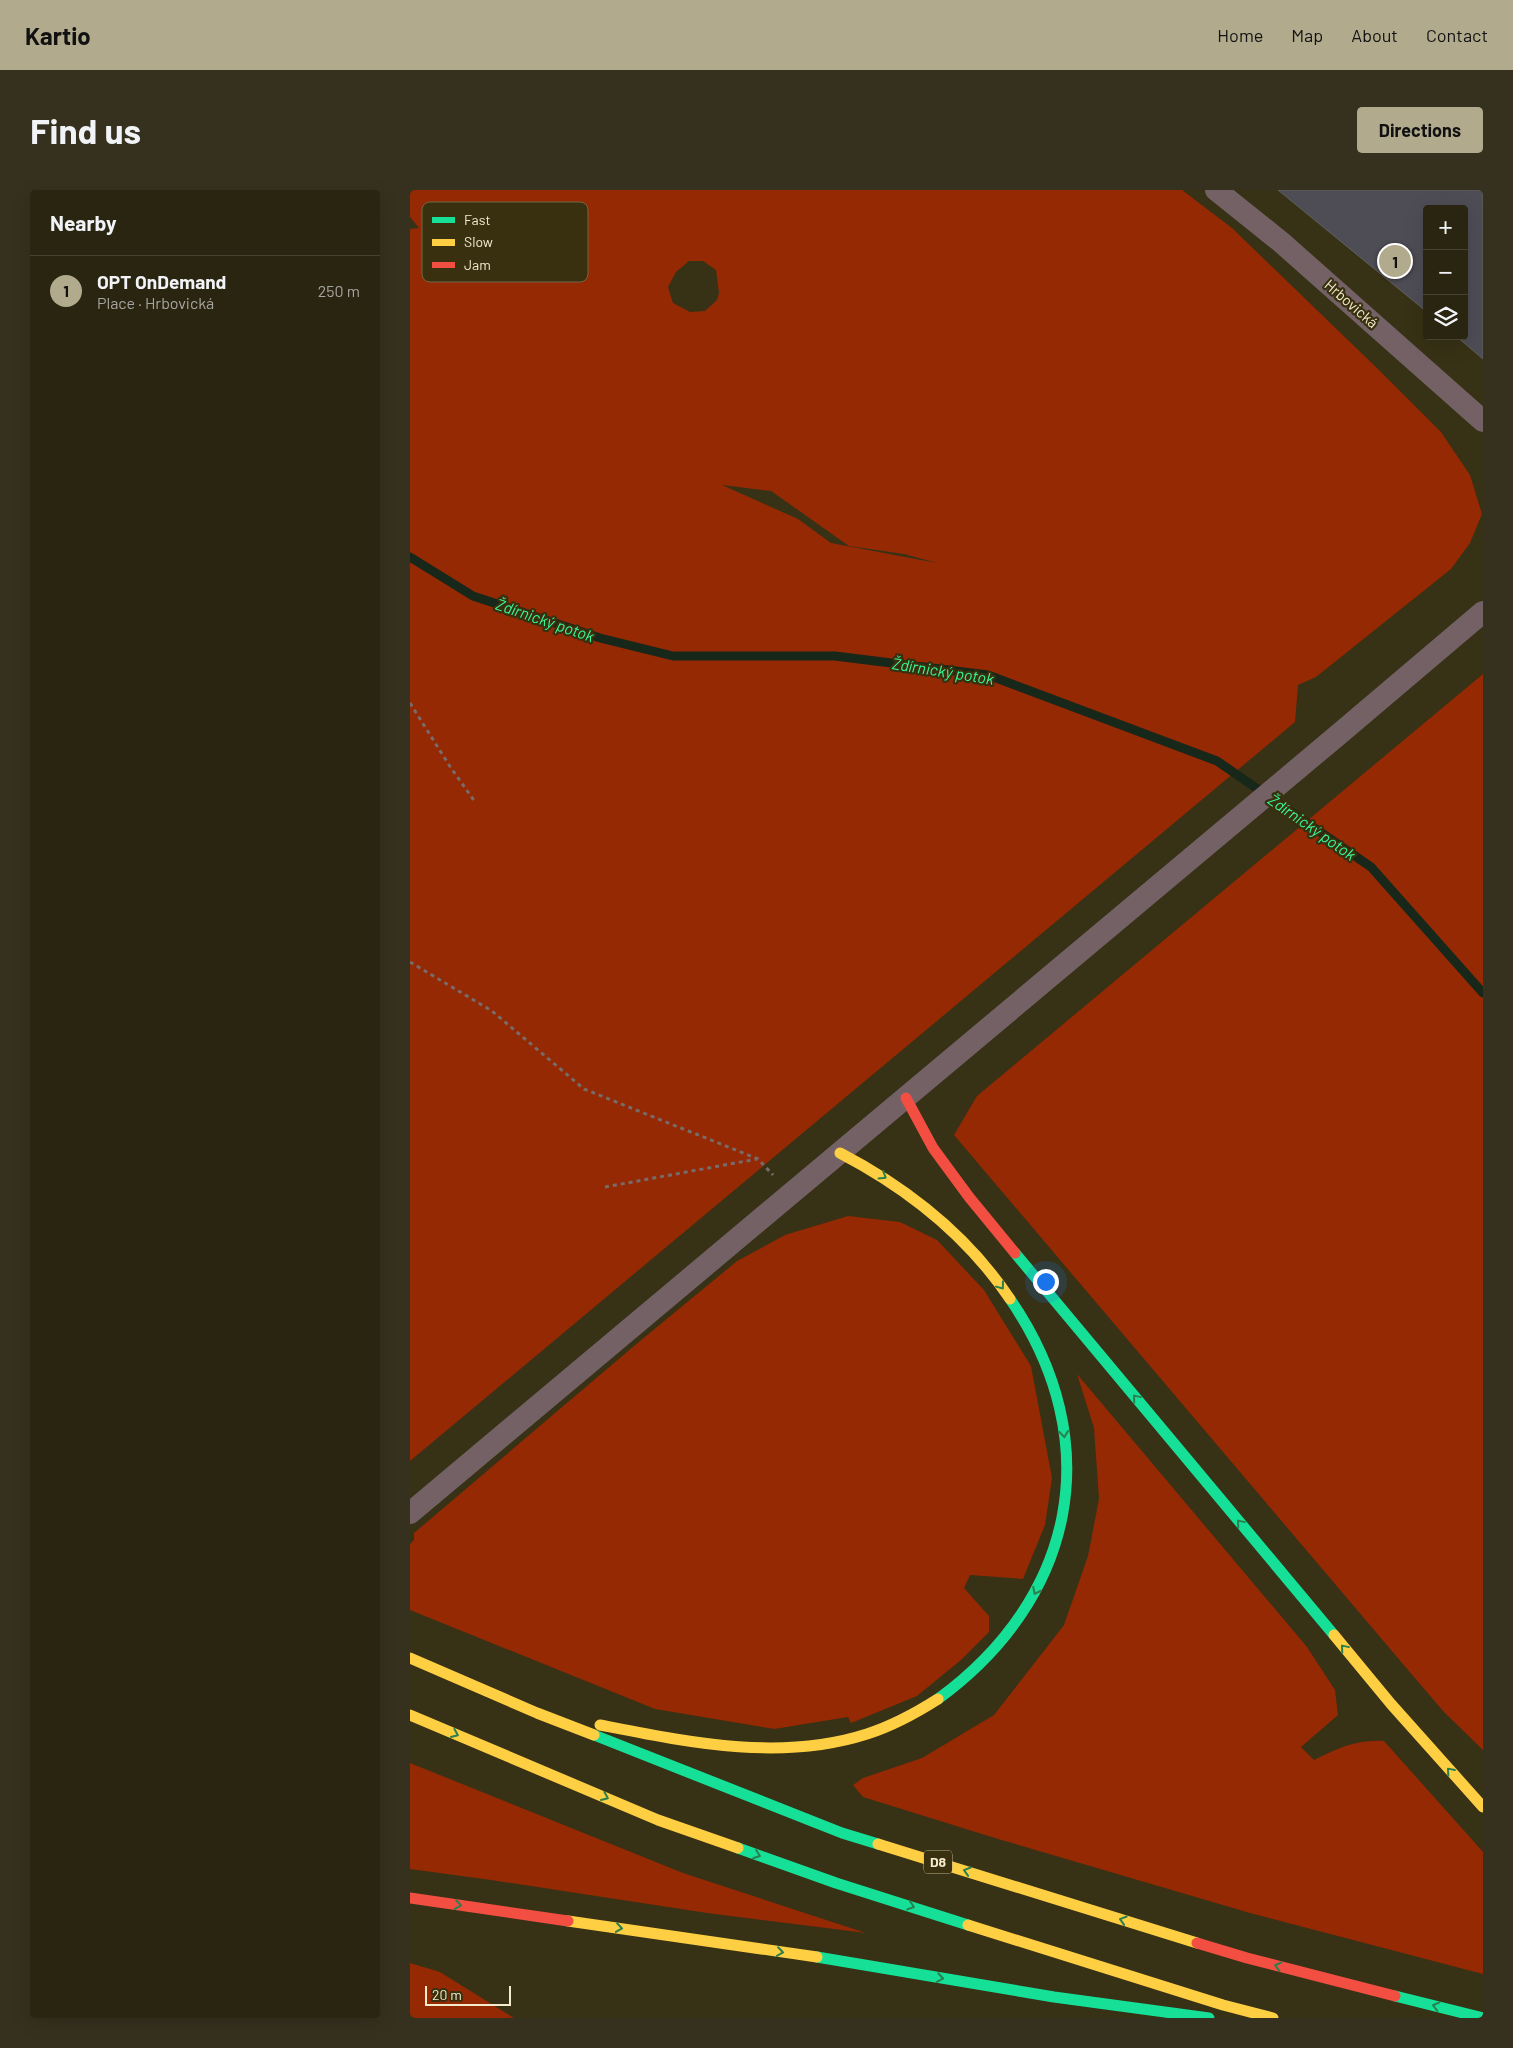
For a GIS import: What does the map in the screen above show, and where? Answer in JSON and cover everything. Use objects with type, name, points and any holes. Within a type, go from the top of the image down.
[{"type":"highway","points":[[906,1098],[933,1148],[969,1197],[1390,1704],[1483,1807]]},
{"type":"highway","points":[[537,1713],[632,1731],[735,1747],[785,1749],[825,1744],[866,1735],[912,1715],[933,1703],[964,1679],[992,1654],[1018,1623],[1038,1588],[1062,1523],[1068,1488],[1063,1424],[1056,1397],[1040,1353],[1011,1299],[979,1258],[954,1232],[912,1196],[881,1174],[840,1153]]},
{"type":"highway","name":"D8","points":[[410,1658],[537,1713],[842,1832],[1247,1958],[1483,2018]]},
{"type":"highway","points":[[410,1715],[658,1820],[827,1880],[1223,2005],[1274,2018]]},
{"type":"highway","points":[[410,1898],[846,1961],[1054,1997],[1209,2018]]},
{"type":"street","name":"Hrbovická","points":[[1216,190],[1281,242],[1483,421]]},
{"type":"street","points":[[410,1513],[1212,842],[1483,612]]},
{"type":"path","points":[[410,703],[475,802]]},
{"type":"path","points":[[410,962],[492,1011],[584,1089],[758,1159],[605,1187]]},
{"type":"shaded area","points":[[410,190],[1182,190],[1232,228],[1441,432],[1470,475],[1482,514],[1470,543],[1451,569],[1316,677],[1298,685],[1295,722],[410,1461],[410,229],[419,228],[410,217]],"holes":[[[689,261],[703,261],[716,270],[719,293],[717,300],[705,311],[690,312],[673,303],[668,287],[676,272]],[[722,485],[771,491],[849,546],[904,554],[937,563],[831,543],[798,519]]]},
{"type":"shaded area","points":[[1483,674],[1483,1750],[1444,1712],[954,1135],[977,1096]]},
{"type":"shaded area","points":[[848,1216],[900,1222],[937,1240],[984,1290],[1031,1366],[1052,1478],[1045,1525],[1023,1579],[970,1575],[964,1588],[989,1616],[989,1632],[961,1660],[917,1696],[851,1723],[848,1717],[774,1729],[655,1709],[410,1610],[410,1544],[414,1540],[414,1533],[737,1261],[785,1235]]},
{"type":"shaded area","points":[[1077,1374],[1307,1647],[1335,1690],[1338,1715],[1301,1747],[1314,1760],[1348,1745],[1365,1741],[1384,1741],[1483,1852],[1483,1974],[1250,1913],[998,1839],[863,1797],[853,1785],[863,1778],[922,1758],[994,1715],[1064,1625],[1088,1556],[1099,1499],[1094,1428]]},
{"type":"shaded area","points":[[410,1763],[683,1873],[866,1933],[707,1913],[410,1869]]},
{"type":"shaded area","points":[[410,1963],[440,1972],[514,2018],[410,2018]]},
{"type":"building","points":[[1278,190],[1483,190],[1483,359],[1461,340],[1468,340],[1468,205],[1423,205],[1423,309]]},
{"type":"waterway","name":"Ždírnický potok","points":[[410,557],[473,596],[600,638],[673,656],[835,656],[988,675],[1217,761],[1371,867],[1483,993]]},
{"type":"traffic: fast","points":[[1015,1253],[1334,1635]]},
{"type":"traffic: fast","points":[[938,1699],[985,1659],[1021,1614],[1047,1566],[1062,1515],[1067,1462],[1059,1408],[1041,1353],[1010,1299]]},
{"type":"traffic: fast","points":[[594,1735],[842,1833],[878,1844]]},
{"type":"traffic: fast","points":[[738,1848],[836,1883],[968,1925]]},
{"type":"traffic: fast","points":[[817,1957],[1054,1997],[1209,2018]]},
{"type":"traffic: fast","points":[[1395,1996],[1483,2018]]},
{"type":"traffic: slow","points":[[840,1153],[890,1182],[913,1198],[956,1234],[975,1254],[1010,1299]]},
{"type":"traffic: slow","points":[[1334,1635],[1391,1704],[1483,1807]]},
{"type":"traffic: slow","points":[[410,1658],[537,1713],[594,1735]]},
{"type":"traffic: slow","points":[[600,1725],[700,1743],[767,1748],[801,1747],[834,1742],[876,1731],[904,1719],[938,1699]]},
{"type":"traffic: slow","points":[[410,1715],[658,1820],[738,1848]]},
{"type":"traffic: slow","points":[[878,1844],[1197,1943]]},
{"type":"traffic: slow","points":[[568,1921],[817,1957]]},
{"type":"traffic: slow","points":[[968,1925],[1223,2005],[1273,2018]]},
{"type":"traffic: jam","points":[[906,1098],[933,1148],[969,1197],[1015,1253]]},
{"type":"traffic: jam","points":[[410,1898],[568,1921]]},
{"type":"traffic: jam","points":[[1197,1943],[1247,1958],[1395,1996]]},
{"type":"place","name":"OPT OnDemand","points":[[1395,261]]}]
